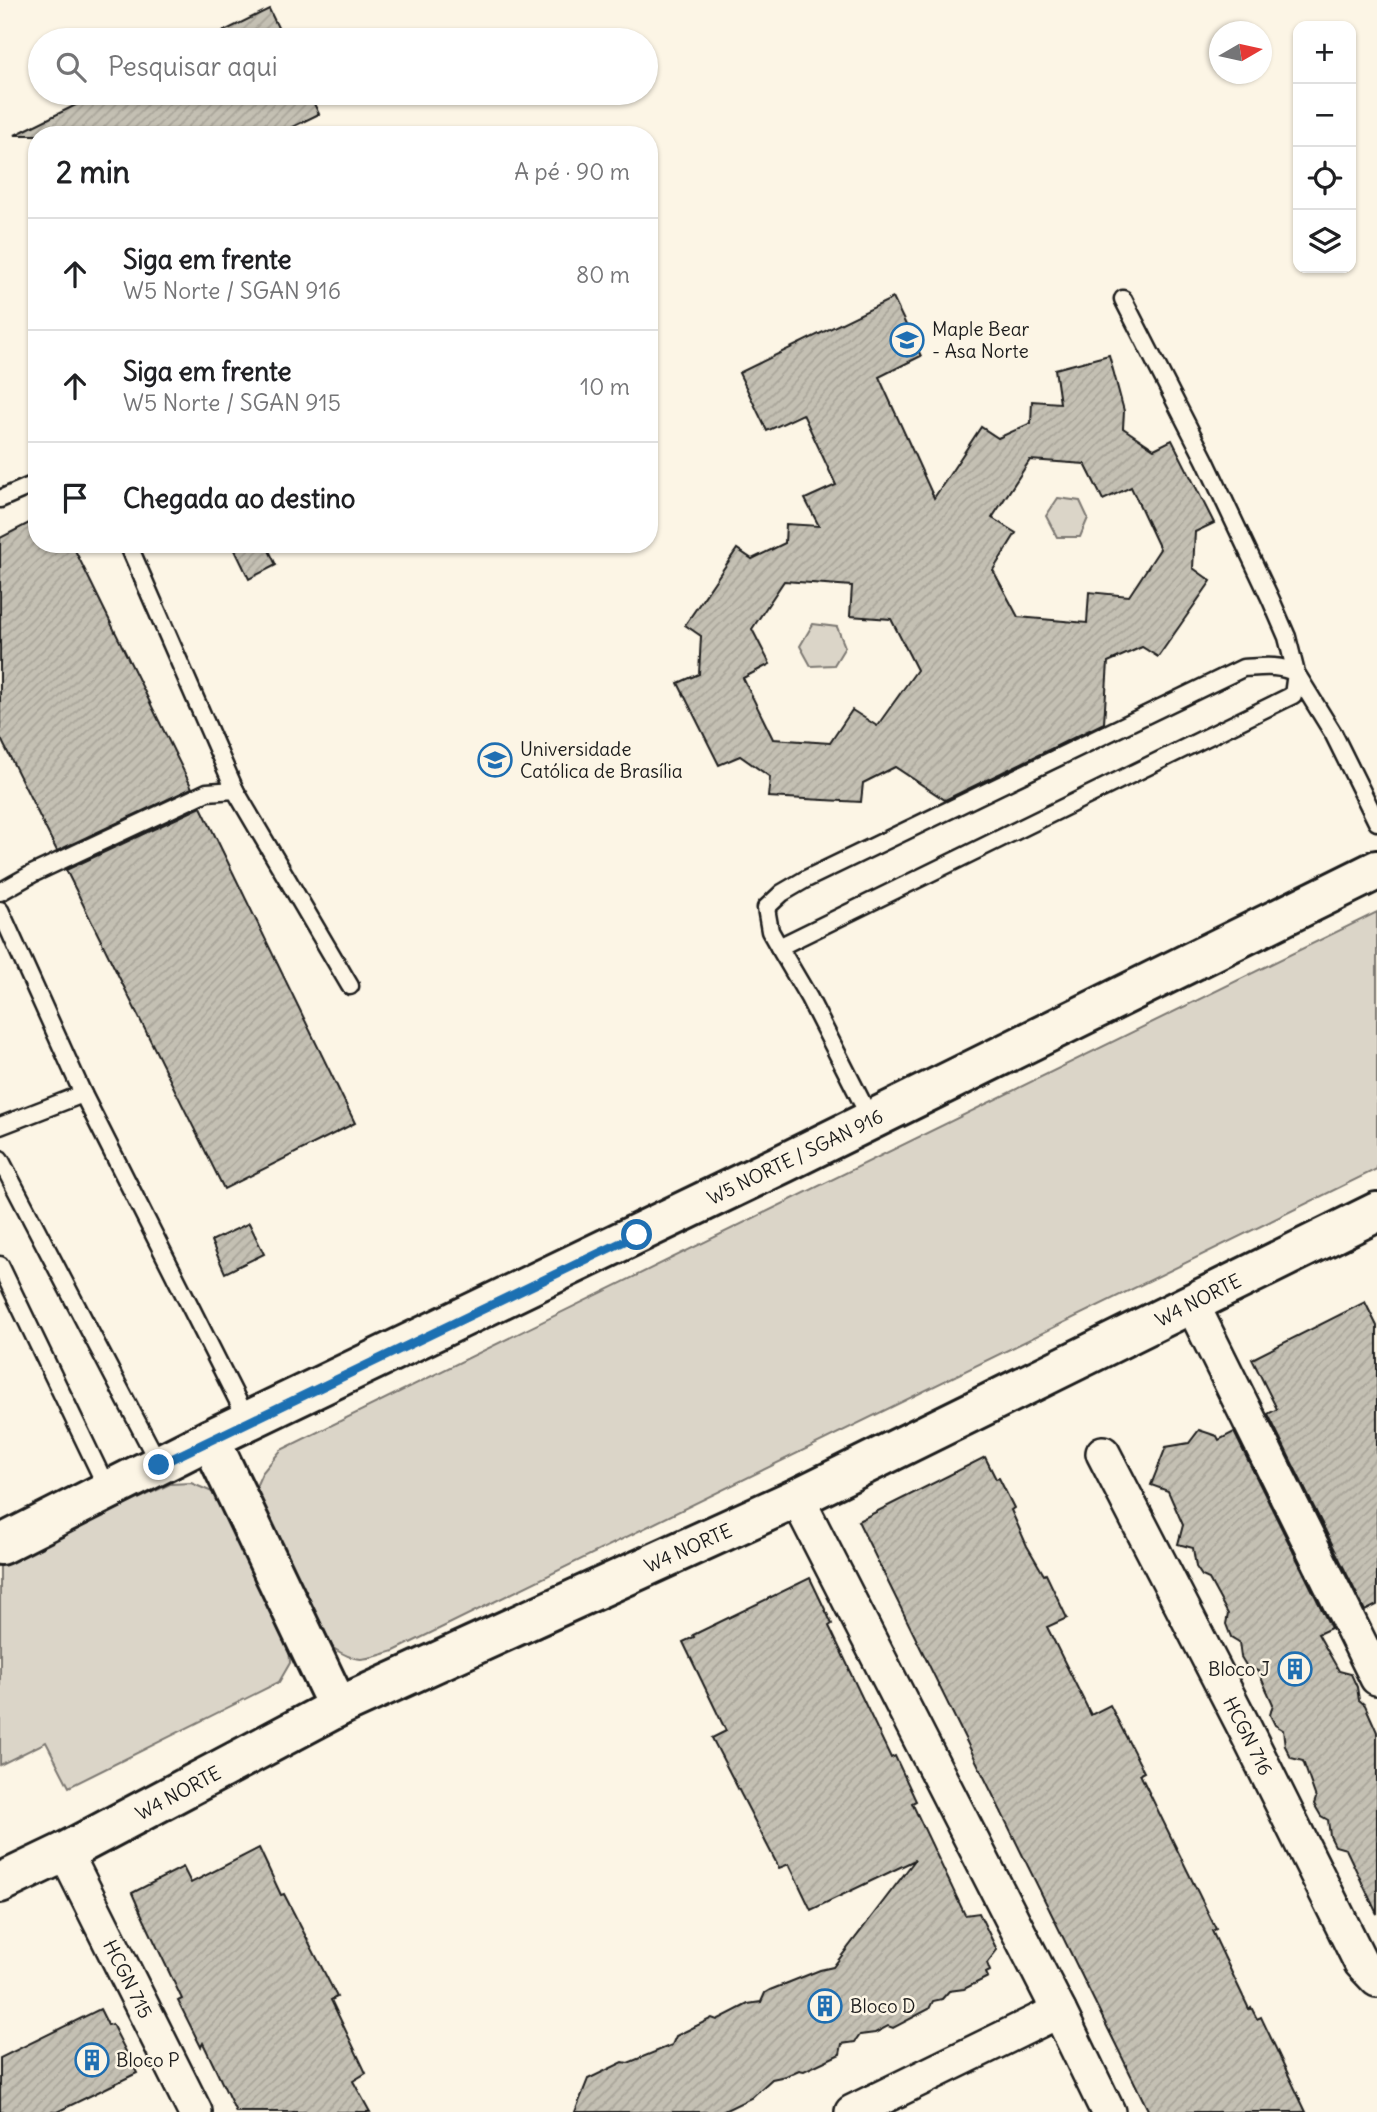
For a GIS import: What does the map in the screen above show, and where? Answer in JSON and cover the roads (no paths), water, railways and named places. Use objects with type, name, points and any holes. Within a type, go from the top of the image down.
[{"type":"main road","name":"W5 NORTE / SGAN 916","points":[[0,1545],[210,1439],[637,1235],[1377,870]]},
{"type":"main road","name":"W4 NORTE","points":[[0,1883],[65,1852],[338,1707],[797,1498],[1377,1212]]},
{"type":"main road","points":[[210,1439],[338,1707]]},
{"type":"street","points":[[1192,1304],[1377,1678]]},
{"type":"street","name":"HCGN 716","points":[[1103,1453],[1250,1738],[1361,1963],[1377,1980]]},
{"type":"street","points":[[797,1498],[1108,2112]]},
{"type":"street","name":"HCGN 715","points":[[65,1852],[189,2110]]},
{"type":"street","points":[[852,2112],[1059,2011]]},
{"type":"lane","points":[[1124,299],[1205,460],[1271,600],[1287,637],[1296,673],[1333,733],[1377,822]]},
{"type":"lane","points":[[0,499],[28,487]]},
{"type":"lane","points":[[132,553],[235,790],[350,986]]},
{"type":"lane","points":[[871,1120],[770,931],[766,908],[782,893],[806,879],[1242,668],[1273,665],[1296,673]]},
{"type":"lane","points":[[779,947],[1293,695],[1296,673]]},
{"type":"lane","points":[[0,892],[32,874],[207,792],[235,790]]},
{"type":"lane","points":[[0,910],[83,1094],[248,1421]]},
{"type":"lane","points":[[0,1126],[83,1094]]},
{"type":"lane","points":[[0,1159],[159,1465]]},
{"type":"lane","points":[[0,1265],[109,1490]]},
{"type":"place","name":"Maple Bear - Asa Norte","points":[[907,340]]},
{"type":"place","name":"Universidade Católica de Brasília","points":[[495,760]]},
{"type":"place","name":"Bloco J","points":[[1295,1669]]},
{"type":"place","name":"Bloco D","points":[[825,2006]]},
{"type":"place","name":"Bloco P","points":[[92,2060]]}]
